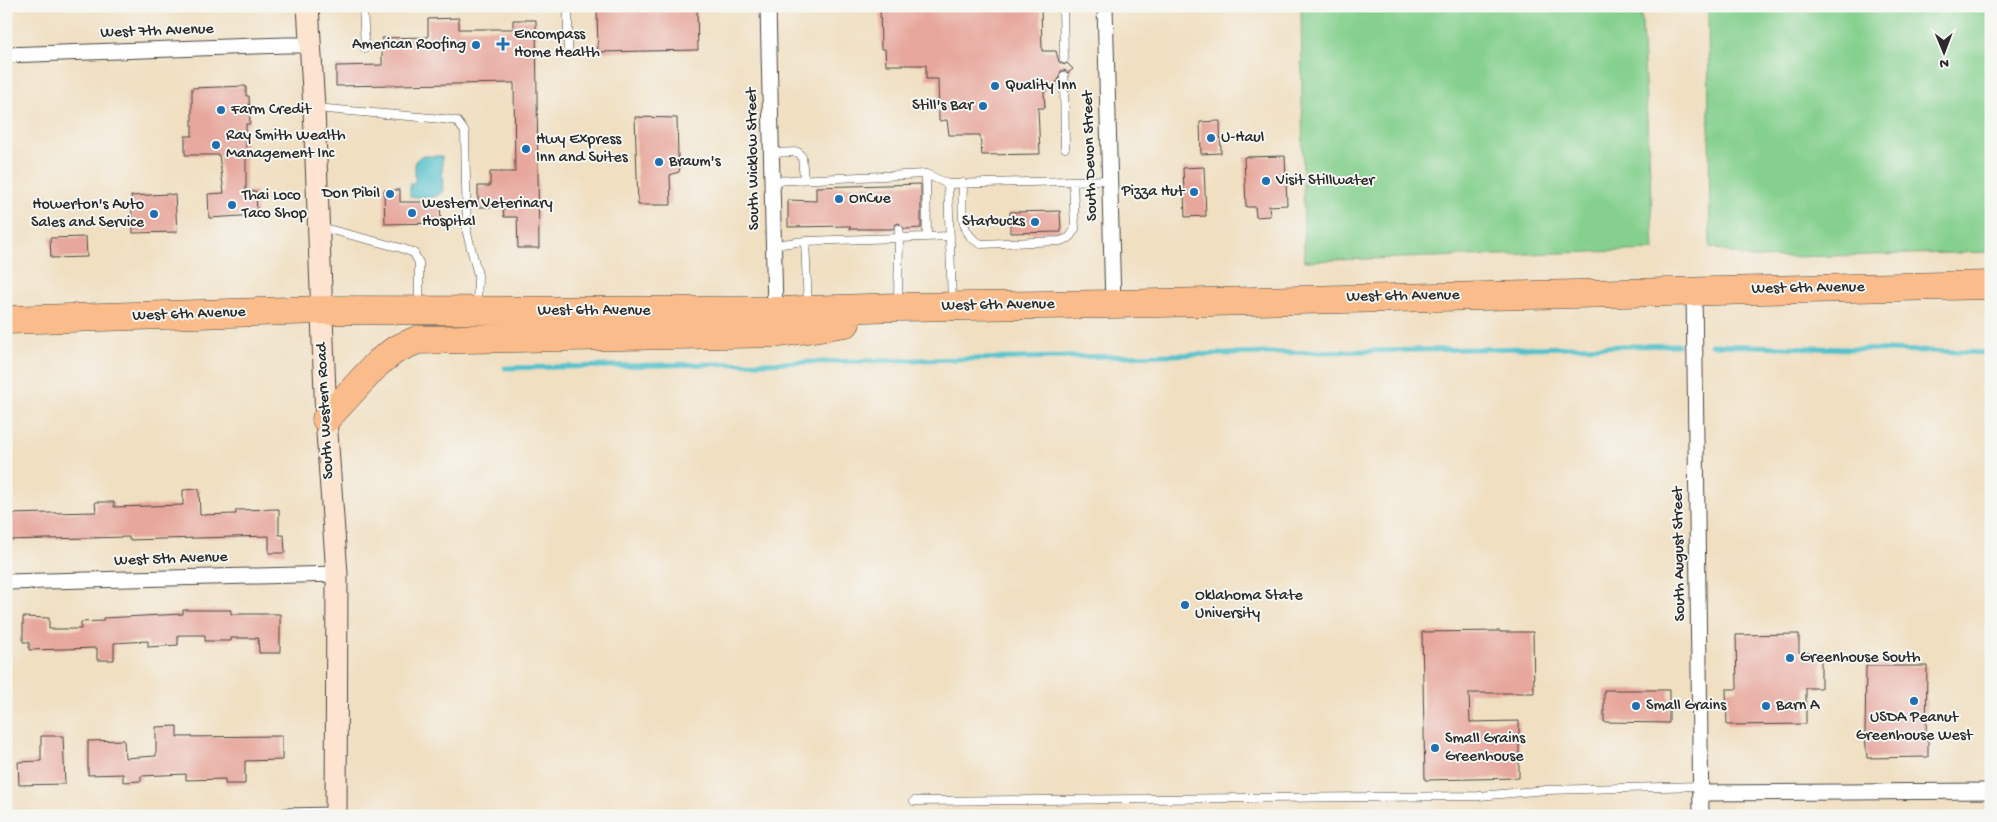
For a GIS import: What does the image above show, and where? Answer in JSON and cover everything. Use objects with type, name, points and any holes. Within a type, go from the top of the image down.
[{"type":"highway","name":"West 6th Avenue","points":[[6,320],[322,310],[775,311],[1991,285]]},
{"type":"highway","points":[[326,419],[378,363],[395,350],[417,340],[781,333],[952,306]]},
{"type":"main road","name":"South Western Road","points":[[308,6],[317,175],[326,419],[337,574],[336,815]]},
{"type":"street","name":"South Wicklow Street","points":[[768,6],[775,311]]},
{"type":"street","name":"South Devon Street","points":[[1105,6],[1113,304]]},
{"type":"street","name":"West 7th Avenue","points":[[6,55],[310,45]]},
{"type":"street","name":"South August Street","points":[[1694,291],[1701,816]]},
{"type":"street","name":"West 5th Avenue","points":[[6,582],[337,574]]},
{"type":"street","points":[[1701,790],[1991,791]]},
{"type":"street","points":[[284,816],[336,815]]},
{"type":"lane","points":[[363,6],[365,49]]},
{"type":"lane","points":[[568,6],[568,49]]},
{"type":"lane","points":[[1063,6],[1064,59]]},
{"type":"lane","points":[[1064,76],[1065,148]]},
{"type":"lane","points":[[314,108],[443,119],[457,122],[465,132],[467,234],[478,275],[477,310]]},
{"type":"lane","points":[[771,154],[798,152],[802,157],[804,179]]},
{"type":"lane","points":[[772,181],[926,174],[948,184],[1109,180]]},
{"type":"lane","points":[[926,174],[927,237]]},
{"type":"lane","points":[[898,175],[898,185]]},
{"type":"lane","points":[[874,176],[875,185]]},
{"type":"lane","points":[[963,183],[966,232],[972,239],[981,244],[1060,242],[1069,238],[1074,229],[1074,181]]},
{"type":"lane","points":[[948,184],[952,306]]},
{"type":"lane","points":[[319,227],[414,253],[419,263],[419,310]]},
{"type":"lane","points":[[875,229],[875,239]]},
{"type":"lane","points":[[898,307],[899,229]]},
{"type":"lane","points":[[774,245],[805,240],[950,236]]},
{"type":"lane","points":[[805,240],[808,310]]},
{"type":"lane","points":[[914,801],[1479,796],[1547,790],[1701,790]]},
{"type":"green space","points":[[1301,6],[1641,6],[1654,250],[1304,261]]},
{"type":"green space","points":[[1708,6],[1991,6],[1991,252],[1751,258],[1710,247]]},
{"type":"water","points":[[421,156],[442,156],[443,192],[435,197],[410,197],[410,183],[415,183],[415,161]]},
{"type":"building","name":"Quality Inn","points":[[880,6],[1041,6],[1042,51],[1056,51],[1059,62],[1064,65],[1067,63],[1073,69],[1068,73],[1064,70],[1061,71],[1058,81],[1044,92],[1045,108],[1038,108],[1040,154],[982,155],[980,135],[949,135],[947,120],[939,121],[938,79],[926,79],[926,65],[886,65],[885,49],[881,49]]},
{"type":"building","points":[[697,9],[698,50],[598,52],[597,11]]},
{"type":"building","name":"Hwy Express Inn and Suites","points":[[459,18],[459,29],[513,29],[513,20],[536,20],[539,248],[518,248],[517,217],[504,217],[503,207],[478,207],[478,186],[490,186],[490,172],[515,172],[514,83],[336,86],[336,66],[382,65],[382,38],[428,37],[428,19]]},
{"type":"building","points":[[246,86],[246,96],[249,96],[250,124],[246,124],[246,192],[256,191],[257,215],[209,218],[208,194],[224,193],[219,155],[185,155],[185,136],[192,136],[192,88]]},
{"type":"building","name":"Braum's","points":[[635,117],[677,118],[678,156],[681,163],[679,172],[670,175],[671,205],[638,205]]},
{"type":"building","name":"U-Haul","points":[[1220,121],[1221,153],[1201,154],[1200,122]]},
{"type":"building","name":"Visit Stillwater","points":[[1285,156],[1287,205],[1269,206],[1270,216],[1256,217],[1255,207],[1246,207],[1244,157]]},
{"type":"building","name":"Pizza Hut","points":[[1204,167],[1206,216],[1185,217],[1183,168]]},
{"type":"building","points":[[921,184],[921,228],[905,229],[899,223],[893,229],[850,229],[850,226],[788,227],[788,200],[816,201],[816,187]]},
{"type":"building","name":"Western Veterinary Hospital","points":[[384,190],[400,190],[400,202],[440,202],[441,223],[385,224]]},
{"type":"building","name":"Howerton's Auto Sales and Service","points":[[175,195],[177,232],[133,233],[131,196]]},
{"type":"building","name":"Starbucks","points":[[1060,211],[1061,232],[1010,233],[1010,212]]},
{"type":"building","points":[[86,237],[87,257],[51,258],[50,238]]},
{"type":"building","points":[[199,489],[200,515],[236,514],[236,510],[279,509],[279,535],[284,535],[285,553],[269,553],[269,536],[129,540],[129,537],[6,540],[6,514],[96,512],[95,502],[114,502],[114,507],[183,505],[183,490]]},
{"type":"building","points":[[183,610],[231,610],[231,614],[280,614],[280,653],[259,653],[258,638],[231,638],[231,641],[205,641],[205,635],[178,635],[178,645],[148,647],[148,641],[114,643],[114,660],[97,660],[97,648],[29,650],[29,642],[23,642],[23,617],[49,618],[49,629],[81,629],[81,622],[103,621],[103,618],[183,614]]},
{"type":"building","points":[[1422,632],[1533,632],[1534,693],[1469,693],[1470,722],[1519,721],[1519,778],[1425,780]]},
{"type":"building","points":[[1799,634],[1799,653],[1821,653],[1821,688],[1806,688],[1806,724],[1727,725],[1726,689],[1737,689],[1736,635]]},
{"type":"building","points":[[1866,666],[1927,666],[1926,740],[1928,740],[1928,757],[1867,758],[1865,736]]},
{"type":"building","name":"Small Grains","points":[[1604,690],[1669,690],[1669,723],[1604,722]]},
{"type":"building","points":[[177,726],[177,737],[282,736],[282,760],[245,761],[245,784],[225,784],[225,779],[186,780],[186,774],[141,776],[141,781],[123,782],[123,774],[88,775],[88,741],[124,740],[125,758],[156,756],[156,727]]},
{"type":"building","points":[[41,736],[63,736],[65,784],[19,785],[18,762],[41,761]]},
{"type":"waterway","points":[[505,368],[1678,345]]},
{"type":"waterway","points":[[1711,345],[1991,353]]},
{"type":"place","name":"Encompass Home Health","points":[[503,44]]},
{"type":"place","name":"American Roofing","points":[[476,45]]},
{"type":"place","name":"Quality Inn","points":[[995,86]]},
{"type":"place","name":"Still's Bar","points":[[983,106]]},
{"type":"place","name":"Farm Credit","points":[[221,110]]},
{"type":"place","name":"U-Haul","points":[[1211,138]]},
{"type":"place","name":"Ray Smith Wealth Management Inc","points":[[216,145]]},
{"type":"place","name":"Hwy Express Inn and Suites","points":[[526,149]]},
{"type":"place","name":"Braum's","points":[[659,162]]},
{"type":"place","name":"Visit Stillwater","points":[[1266,181]]},
{"type":"place","name":"Pizza Hut","points":[[1194,192]]},
{"type":"place","name":"Don Pibil","points":[[390,194]]},
{"type":"place","name":"OnCue","points":[[839,199]]},
{"type":"place","name":"Thai Loco Taco Shop","points":[[232,205]]},
{"type":"place","name":"Western Veterinary Hospital","points":[[412,213]]},
{"type":"place","name":"Howerton's Auto Sales and Service","points":[[154,214]]},
{"type":"place","name":"Starbucks","points":[[1035,222]]},
{"type":"place","name":"Oklahoma State University","points":[[1185,605]]},
{"type":"place","name":"Greenhouse South","points":[[1790,658]]},
{"type":"place","name":"USDA Peanut Greenhouse West","points":[[1914,701]]},
{"type":"place","name":"Small Grains","points":[[1636,706]]},
{"type":"place","name":"Barn A","points":[[1766,706]]},
{"type":"place","name":"Small Grains Greenhouse","points":[[1435,748]]}]
